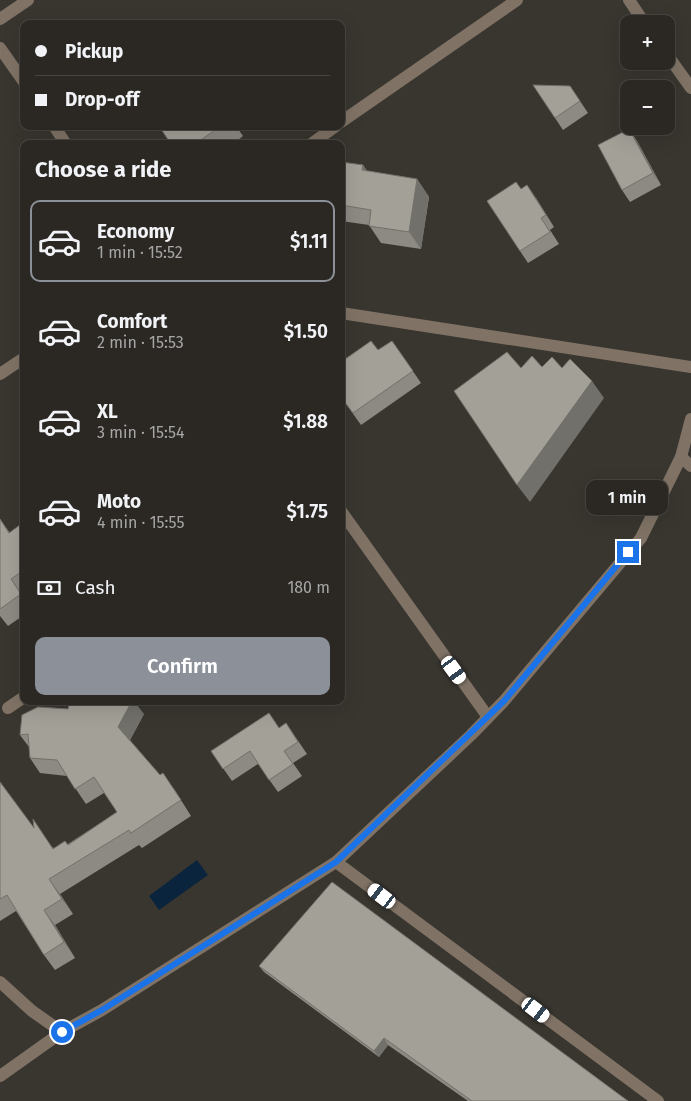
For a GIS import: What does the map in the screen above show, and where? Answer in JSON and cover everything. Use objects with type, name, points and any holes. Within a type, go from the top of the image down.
[{"type":"street","points":[[0,19],[28,0]]},
{"type":"street","points":[[345,119],[517,0]]},
{"type":"street","points":[[629,0],[640,15]]},
{"type":"street","points":[[0,48],[20,76]]},
{"type":"street","points":[[675,66],[691,88]]},
{"type":"street","points":[[316,140],[330,130]]},
{"type":"street","points":[[345,314],[691,366]]},
{"type":"street","points":[[0,374],[20,361]]},
{"type":"street","points":[[0,1076],[62,1032],[102,1010],[336,862],[488,717],[641,538],[681,457],[691,419]]},
{"type":"street","points":[[681,457],[691,466]]},
{"type":"street","points":[[345,517],[488,717]]},
{"type":"street","points":[[8,708],[20,700]]},
{"type":"street","points":[[336,862],[658,1101]]},
{"type":"street","points":[[0,982],[32,1011],[62,1032]]},
{"type":"water","points":[[197,860],[208,875],[159,910],[149,896]]},
{"type":"building","points":[[533,85],[570,86],[580,101],[555,118]]},
{"type":"building","points":[[162,130],[215,130],[201,140],[168,140]]},
{"type":"building","points":[[620,134],[632,135],[653,173],[622,190],[598,145]]},
{"type":"building","points":[[345,163],[363,165],[362,170],[417,179],[409,232],[369,226],[371,210],[345,206]]},
{"type":"building","points":[[516,182],[521,189],[527,185],[546,215],[541,218],[550,232],[520,251],[487,201]]},
{"type":"building","points":[[371,341],[378,350],[392,341],[413,371],[353,413],[345,402],[345,359]]},
{"type":"building","points":[[507,352],[521,368],[532,356],[542,367],[552,357],[562,368],[570,359],[592,381],[517,485],[454,391]]},
{"type":"building","points":[[0,519],[9,533],[20,525],[20,573],[11,579],[20,595],[0,609]]},
{"type":"building","points":[[69,705],[130,705],[118,727],[160,775],[163,773],[181,800],[131,833],[129,830],[49,879],[62,899],[44,910],[64,942],[44,955],[7,895],[0,899],[0,782],[34,828],[33,819],[53,849],[65,841],[68,845],[117,812],[94,777],[75,789],[57,760],[30,758],[28,734],[20,735],[22,715],[38,707],[68,709]]},
{"type":"building","points":[[269,713],[279,728],[286,723],[298,742],[284,751],[293,764],[269,780],[250,751],[223,769],[211,751]]},
{"type":"building","points":[[332,882],[628,1101],[472,1101],[384,1038],[374,1051],[259,966]]},
{"type":"route","points":[[62,1032],[102,1010],[336,862],[471,735],[504,701],[628,552]]}]
